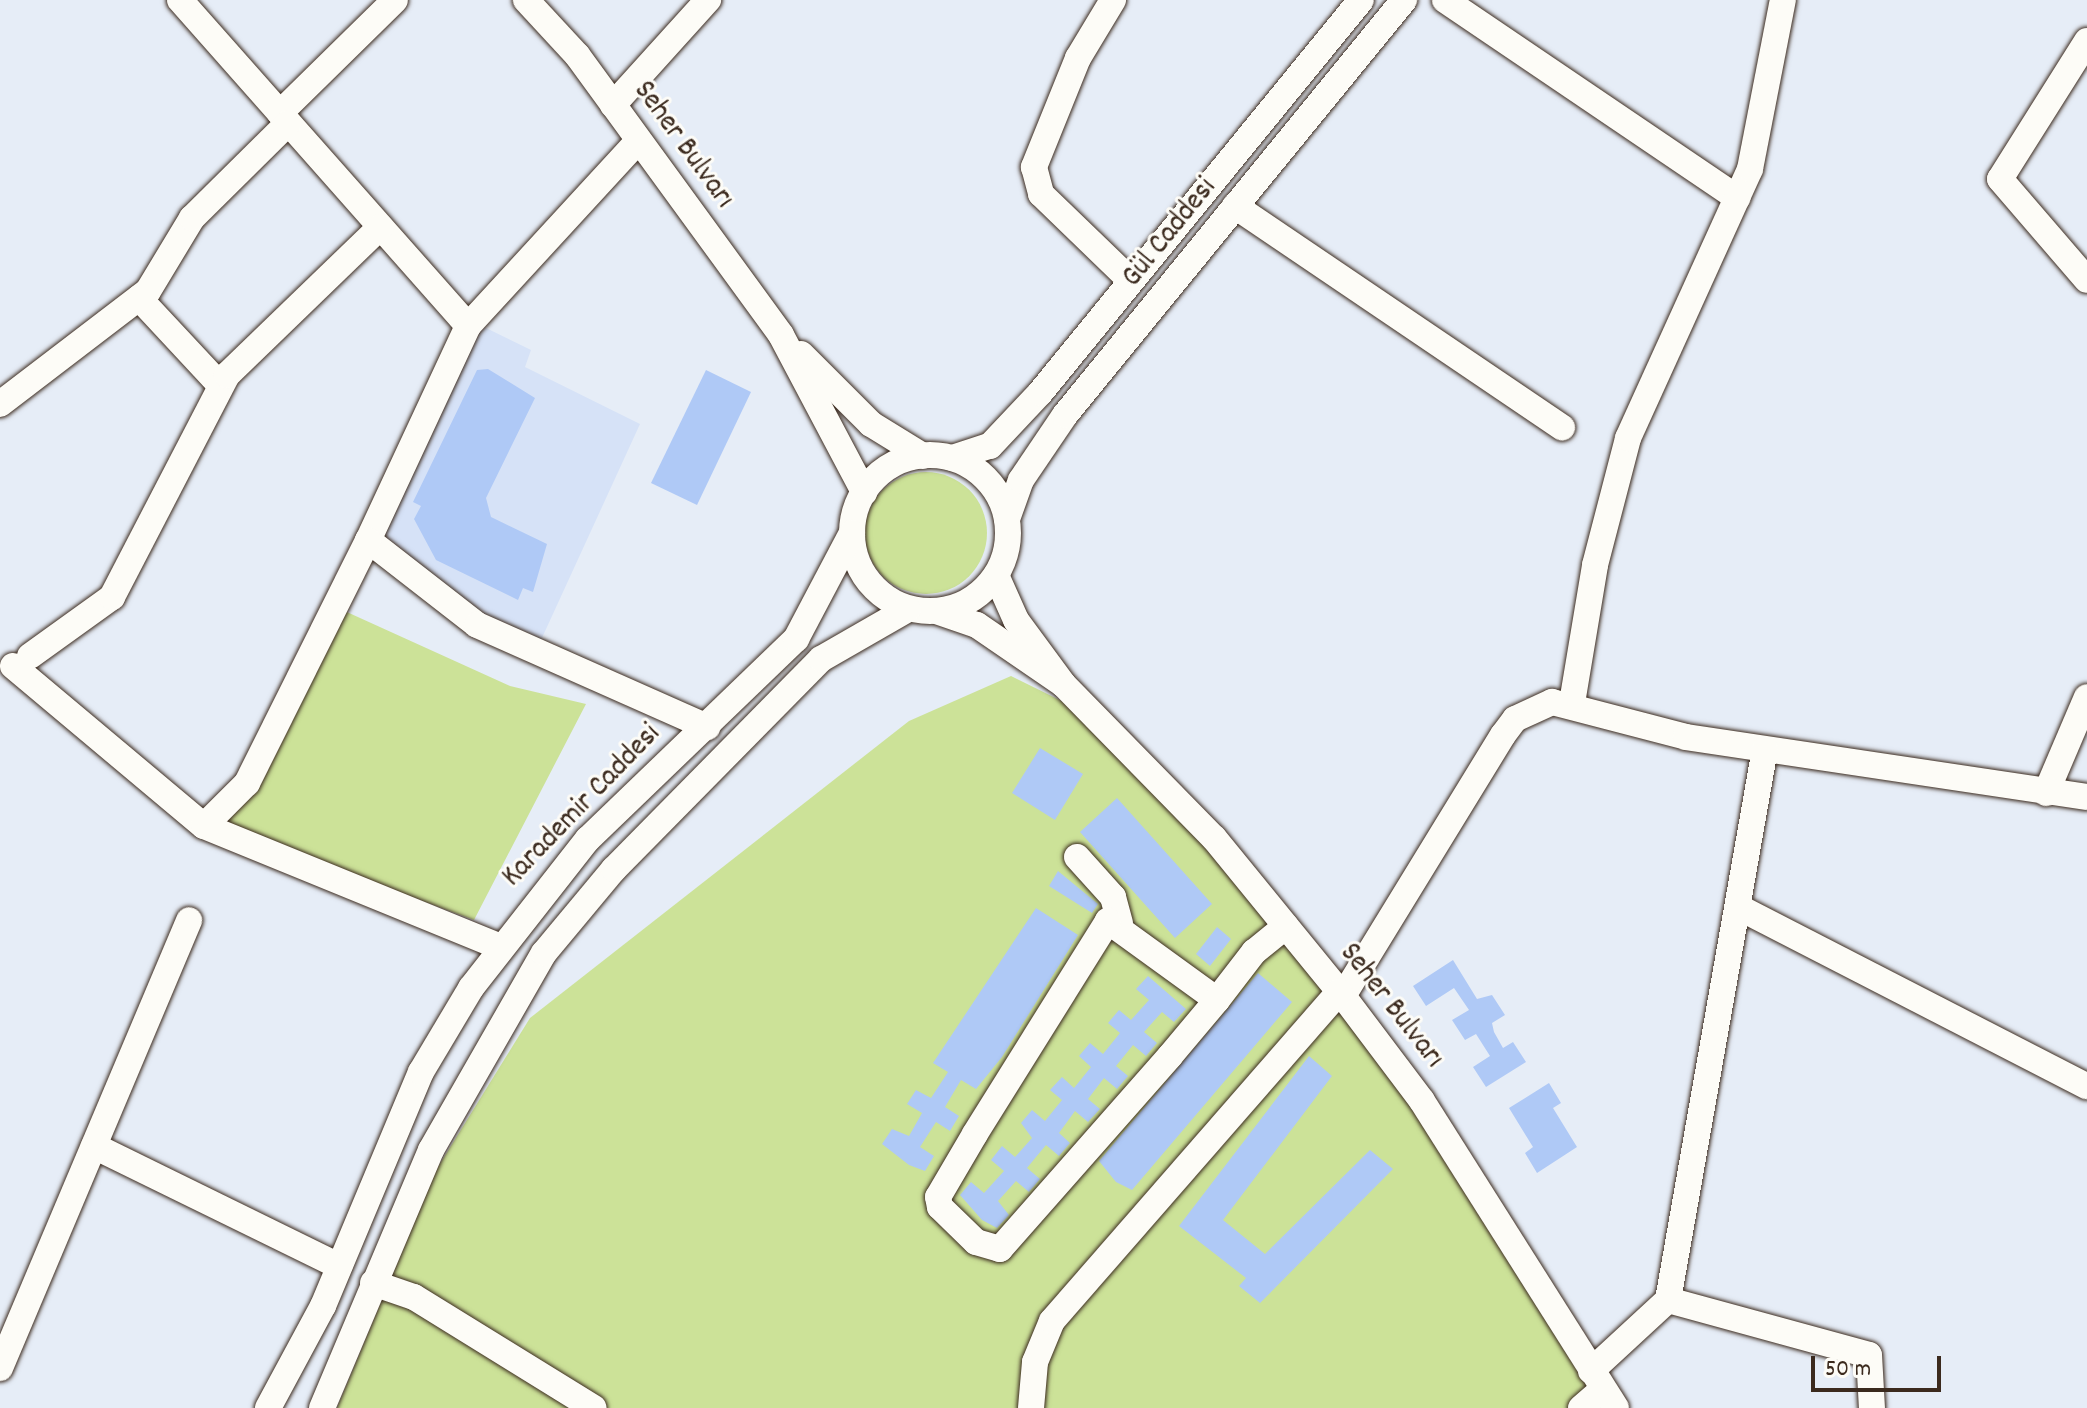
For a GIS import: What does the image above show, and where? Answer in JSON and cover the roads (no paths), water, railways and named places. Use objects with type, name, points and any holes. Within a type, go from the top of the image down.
[{"type":"street","points":[[180,0],[468,326]]},
{"type":"street","points":[[0,404],[139,298],[167,268],[192,218],[395,0]]},
{"type":"street","name":"Seher Bulvarı","points":[[526,0],[613,105],[781,335],[864,492]]},
{"type":"street","points":[[613,105],[708,0]]},
{"type":"street","points":[[1113,0],[1078,58],[1034,167],[1041,194],[1131,281]]},
{"type":"street","name":"Gül Caddesi","points":[[952,458],[990,446],[1131,281],[1361,0]]},
{"type":"street","name":"Gül Caddesi","points":[[1007,519],[1021,480],[1065,415],[1404,0]]},
{"type":"street","points":[[1445,0],[1737,198]]},
{"type":"street","points":[[1572,703],[1595,565],[1628,438],[1750,169],[1783,0]]},
{"type":"street","points":[[2083,59],[2000,179],[2087,280]]},
{"type":"street","points":[[204,826],[247,783],[368,540],[468,326],[638,141]]},
{"type":"street","points":[[1235,206],[1562,427]]},
{"type":"street","points":[[380,227],[220,385],[112,597],[21,661],[204,826],[500,947]]},
{"type":"street","points":[[139,298],[220,385]]},
{"type":"street","name":"Seher Bulvarı","points":[[781,335],[871,424],[923,456]]},
{"type":"street","points":[[923,456],[952,458],[988,481],[1007,519],[996,575],[976,596],[936,611],[908,609],[863,574],[852,533],[864,492],[895,463],[923,456]]},
{"type":"street","name":"Karademir Caddesi","points":[[268,1408],[339,1266],[421,1072],[500,947],[588,839],[796,639],[852,533]]},
{"type":"street","points":[[368,540],[477,625],[707,727]]},
{"type":"street","name":"Seher Bulvarı","points":[[996,575],[1016,620],[1063,684],[1214,838],[1341,994],[1422,1101],[1604,1389]]},
{"type":"street","points":[[322,1408],[373,1283],[445,1123],[544,953],[614,869],[821,659],[908,609]]},
{"type":"street","name":"Seher Bulvarı","points":[[936,611],[977,625],[1063,684]]},
{"type":"street","points":[[2046,793],[2087,697]]},
{"type":"street","points":[[1031,1408],[1035,1362],[1052,1321],[1341,994],[1503,735],[1532,708],[1572,703],[1686,737],[2087,797]]},
{"type":"street","points":[[1581,1408],[1604,1389],[1668,1300],[1765,749]]},
{"type":"street","points":[[1077,857],[1113,897],[1120,923]]},
{"type":"street","points":[[1738,907],[2087,1086]]},
{"type":"street","points":[[0,1368],[189,920]]},
{"type":"street","points":[[1217,1000],[1120,923],[1108,921],[1097,934],[938,1197],[976,1242],[1000,1249],[1217,1000],[1286,926]]},
{"type":"street","points":[[94,1146],[339,1266]]},
{"type":"street","points":[[373,1283],[414,1297],[592,1407]]},
{"type":"street","points":[[1668,1300],[1869,1355],[1872,1408]]}]
